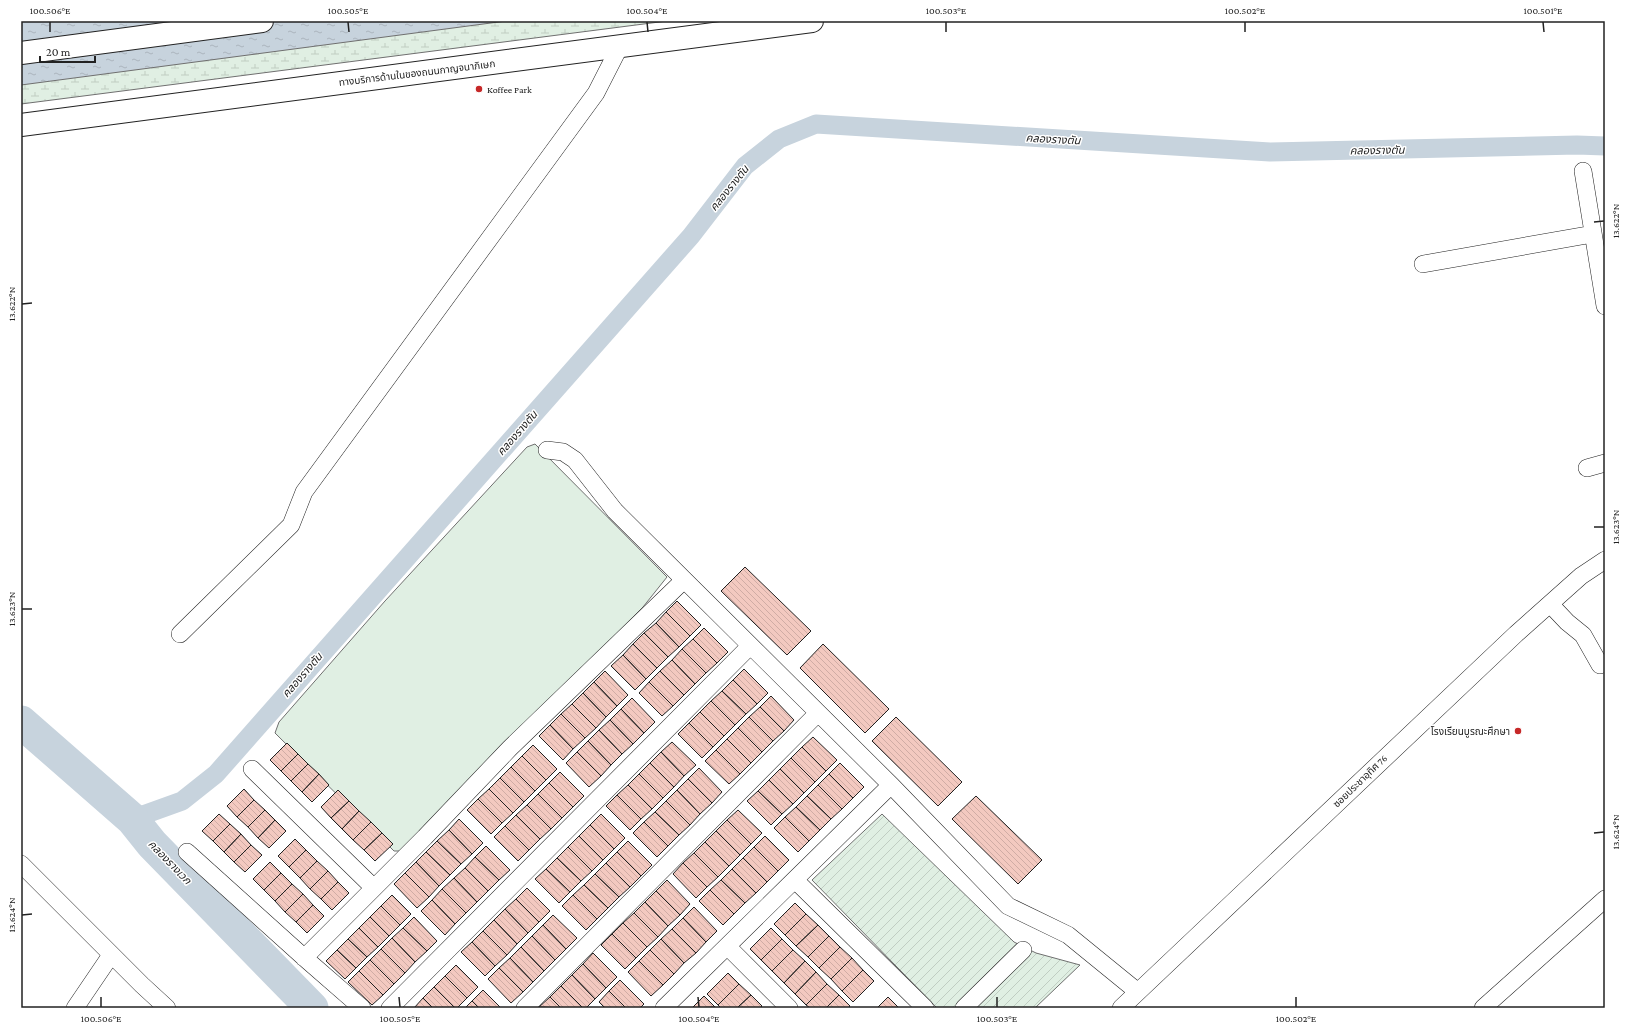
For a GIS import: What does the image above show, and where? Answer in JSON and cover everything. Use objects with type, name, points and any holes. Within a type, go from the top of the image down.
[{"type":"main road","points":[[21,53],[262,21]]},
{"type":"main road","name":"ทางบริการด้านในของถนนกาญจนาภิเษก","points":[[21,125],[812,21]]},
{"type":"street","points":[[180,634],[291,524],[304,492],[596,93],[620,46]]},
{"type":"street","points":[[1583,172],[1605,306]]},
{"type":"street","points":[[1423,264],[1593,234]]},
{"type":"street","points":[[547,450],[563,452],[575,460],[615,511],[891,785],[1008,906],[1068,935],[1138,992]]},
{"type":"street","points":[[1587,468],[1605,463]]},
{"type":"street","name":"ซอยประชาอุทิศ 76","points":[[1121,1008],[1516,634],[1581,576],[1605,560]]},
{"type":"street","points":[[304,958],[425,837],[510,748],[684,580]]},
{"type":"street","points":[[1550,604],[1567,622],[1583,635],[1600,664]]},
{"type":"street","points":[[390,1008],[750,646]]},
{"type":"street","points":[[525,1008],[818,713]]},
{"type":"street","points":[[252,769],[374,888]]},
{"type":"street","points":[[664,1008],[891,785]]},
{"type":"street","points":[[187,852],[304,958],[362,1008]]},
{"type":"street","points":[[22,867],[167,1008]]},
{"type":"street","points":[[795,880],[925,1008]]},
{"type":"street","points":[[1483,1008],[1605,899]]},
{"type":"street","points":[[727,946],[789,1008]]},
{"type":"street","points":[[964,1008],[1023,950]]},
{"type":"street","points":[[75,1008],[111,955]]},
{"type":"green space","points":[[21,21],[667,21],[21,104]]},
{"type":"green space","points":[[535,444],[667,577],[643,607],[406,851],[394,851],[275,733],[279,722],[385,601],[527,447]]},
{"type":"green space","points":[[882,814],[1014,942],[1036,953],[1080,965],[1035,1008],[937,1008],[812,880]]},
{"type":"water","points":[[21,21],[506,21],[21,85]]},
{"type":"building","points":[[745,567],[811,631],[787,655],[721,591]]},
{"type":"building","points":[[677,601],[701,625],[690,636],[666,612]]},
{"type":"building","points":[[666,612],[690,636],[679,647],[656,623]]},
{"type":"building","points":[[656,623],[679,647],[668,657],[644,633]]},
{"type":"building","points":[[704,628],[728,652],[717,663],[693,639]]},
{"type":"building","points":[[644,633],[668,657],[657,668],[633,644]]},
{"type":"building","points":[[693,639],[717,663],[706,673],[682,649]]},
{"type":"building","points":[[633,644],[657,668],[646,679],[623,655]]},
{"type":"building","points":[[823,644],[889,709],[865,733],[800,668]]},
{"type":"building","points":[[682,649],[706,673],[695,684],[672,660]]},
{"type":"building","points":[[623,655],[646,679],[635,690],[611,666]]},
{"type":"building","points":[[672,660],[695,684],[684,695],[660,671]]},
{"type":"building","points":[[744,669],[768,693],[757,704],[733,680]]},
{"type":"building","points":[[605,671],[628,695],[617,706],[594,682]]},
{"type":"building","points":[[660,671],[684,695],[673,706],[649,682]]},
{"type":"building","points":[[733,680],[757,704],[746,714],[722,691]]},
{"type":"building","points":[[594,682],[617,706],[606,717],[583,693]]},
{"type":"building","points":[[649,682],[673,706],[662,716],[639,693]]},
{"type":"building","points":[[722,691],[746,714],[735,725],[711,701]]},
{"type":"building","points":[[583,693],[606,717],[596,728],[572,704]]},
{"type":"building","points":[[771,696],[794,720],[784,731],[760,707]]},
{"type":"building","points":[[632,698],[655,722],[644,733],[621,709]]},
{"type":"building","points":[[711,701],[735,725],[724,736],[700,712]]},
{"type":"building","points":[[572,704],[596,728],[585,738],[561,714]]},
{"type":"building","points":[[760,707],[784,731],[773,741],[749,717]]},
{"type":"building","points":[[621,709],[644,733],[633,744],[610,720]]},
{"type":"building","points":[[700,712],[724,736],[713,747],[689,723]]},
{"type":"building","points":[[561,714],[585,738],[573,749],[550,725]]},
{"type":"building","points":[[749,717],[773,741],[762,752],[738,728]]},
{"type":"building","points":[[896,717],[962,782],[938,806],[872,741]]},
{"type":"building","points":[[610,720],[633,744],[622,754],[599,730]]},
{"type":"building","points":[[689,723],[713,747],[702,758],[678,734]]},
{"type":"building","points":[[550,725],[573,749],[563,760],[539,736]]},
{"type":"building","points":[[738,728],[762,752],[751,763],[727,739]]},
{"type":"building","points":[[599,730],[622,754],[611,765],[588,741]]},
{"type":"building","points":[[813,737],[837,760],[826,771],[802,747]]},
{"type":"building","points":[[727,739],[751,763],[740,774],[716,750]]},
{"type":"building","points":[[588,741],[611,765],[601,776],[577,752]]},
{"type":"building","points":[[672,742],[696,765],[684,776],[661,752]]},
{"type":"building","points":[[287,743],[298,754],[281,771],[270,760]]},
{"type":"building","points":[[533,745],[557,769],[546,780],[522,756]]},
{"type":"building","points":[[802,747],[826,771],[815,782],[791,758]]},
{"type":"building","points":[[716,750],[740,774],[729,784],[705,761]]},
{"type":"building","points":[[577,752],[601,776],[589,787],[566,763]]},
{"type":"building","points":[[661,752],[684,776],[674,787],[650,763]]},
{"type":"building","points":[[298,754],[308,764],[291,781],[281,771]]},
{"type":"building","points":[[522,756],[546,780],[535,791],[511,767]]},
{"type":"building","points":[[791,758],[815,782],[804,793],[780,769]]},
{"type":"building","points":[[650,763],[674,787],[663,798],[639,774]]},
{"type":"building","points":[[840,763],[864,787],[853,798],[829,774]]},
{"type":"building","points":[[308,764],[319,774],[302,792],[291,781]]},
{"type":"building","points":[[511,767],[535,791],[524,802],[500,778]]},
{"type":"building","points":[[699,768],[722,792],[712,803],[688,779]]},
{"type":"building","points":[[780,769],[804,793],[793,804],[769,780]]},
{"type":"building","points":[[560,772],[584,796],[573,807],[549,783]]},
{"type":"building","points":[[319,774],[329,785],[312,802],[302,792]]},
{"type":"building","points":[[639,774],[663,798],[652,809],[628,785]]},
{"type":"building","points":[[829,774],[853,798],[842,809],[818,785]]},
{"type":"building","points":[[500,778],[524,802],[513,813],[489,789]]},
{"type":"building","points":[[688,779],[712,803],[700,814],[677,790]]},
{"type":"building","points":[[769,780],[793,804],[782,814],[758,791]]},
{"type":"building","points":[[549,783],[573,807],[562,818],[538,794]]},
{"type":"building","points":[[628,785],[652,809],[641,819],[617,795]]},
{"type":"building","points":[[818,785],[842,809],[831,819],[807,796]]},
{"type":"building","points":[[244,789],[254,800],[237,817],[227,806]]},
{"type":"building","points":[[489,789],[513,813],[502,823],[478,799]]},
{"type":"building","points":[[338,790],[349,801],[331,818],[321,807]]},
{"type":"building","points":[[677,790],[700,814],[690,825],[666,801]]},
{"type":"building","points":[[758,791],[782,814],[771,825],[747,801]]},
{"type":"building","points":[[538,794],[562,818],[551,829],[527,805]]},
{"type":"building","points":[[617,795],[641,819],[630,830],[606,806]]},
{"type":"building","points":[[807,796],[831,819],[820,830],[796,807]]},
{"type":"building","points":[[976,796],[1042,860],[1018,884],[952,819]]},
{"type":"building","points":[[478,799],[502,823],[491,834],[467,810]]},
{"type":"building","points":[[254,800],[265,810],[248,827],[237,817]]},
{"type":"building","points":[[349,801],[359,811],[342,829],[331,818]]},
{"type":"building","points":[[666,801],[690,825],[679,835],[655,812]]},
{"type":"building","points":[[527,805],[551,829],[540,839],[516,815]]},
{"type":"building","points":[[796,807],[820,830],[809,841],[785,817]]},
{"type":"building","points":[[265,810],[275,820],[258,838],[248,827]]},
{"type":"building","points":[[738,810],[762,833],[751,844],[727,820]]},
{"type":"building","points":[[359,811],[371,822],[353,840],[342,829]]},
{"type":"building","points":[[655,812],[679,835],[668,846],[644,822]]},
{"type":"building","points":[[219,814],[230,824],[213,841],[202,831]]},
{"type":"building","points":[[601,814],[625,838],[614,849],[590,825]]},
{"type":"building","points":[[516,815],[540,839],[529,850],[505,826]]},
{"type":"building","points":[[785,817],[809,841],[798,852],[774,828]]},
{"type":"building","points":[[459,819],[483,843],[472,854],[449,830]]},
{"type":"building","points":[[275,820],[286,831],[269,848],[258,838]]},
{"type":"building","points":[[727,820],[751,844],[740,855],[716,831]]},
{"type":"building","points":[[371,822],[382,833],[364,850],[353,840]]},
{"type":"building","points":[[644,822],[668,846],[657,857],[633,833]]},
{"type":"building","points":[[230,824],[241,834],[224,852],[213,841]]},
{"type":"building","points":[[590,825],[614,849],[603,860],[579,836]]},
{"type":"building","points":[[505,826],[529,850],[518,861],[494,837]]},
{"type":"building","points":[[449,830],[472,854],[461,864],[437,841]]},
{"type":"building","points":[[716,831],[740,855],[729,866],[705,842]]},
{"type":"building","points":[[382,833],[393,844],[375,861],[364,850]]},
{"type":"building","points":[[241,834],[251,845],[234,862],[224,852]]},
{"type":"building","points":[[579,836],[603,860],[592,871],[568,847]]},
{"type":"building","points":[[765,836],[789,860],[778,871],[754,847]]},
{"type":"building","points":[[295,839],[306,850],[289,867],[278,856]]},
{"type":"building","points":[[437,841],[461,864],[450,875],[426,852]]},
{"type":"building","points":[[628,841],[652,865],[641,876],[617,852]]},
{"type":"building","points":[[705,842],[729,866],[718,877],[694,853]]},
{"type":"building","points":[[251,845],[262,855],[245,872],[234,862]]},
{"type":"building","points":[[486,846],[510,870],[499,880],[475,857]]},
{"type":"building","points":[[568,847],[592,871],[581,881],[557,858]]},
{"type":"building","points":[[754,847],[778,871],[767,882],[743,858]]},
{"type":"building","points":[[306,850],[317,861],[300,878],[289,867]]},
{"type":"building","points":[[426,852],[450,875],[439,886],[416,862]]},
{"type":"building","points":[[617,852],[641,876],[630,887],[606,863]]},
{"type":"building","points":[[694,853],[718,877],[707,887],[683,863]]},
{"type":"building","points":[[475,857],[499,880],[488,891],[465,868]]},
{"type":"building","points":[[557,858],[581,881],[570,892],[546,869]]},
{"type":"building","points":[[743,858],[767,882],[756,893],[732,869]]},
{"type":"building","points":[[317,861],[328,871],[310,889],[300,878]]},
{"type":"building","points":[[270,862],[281,873],[264,890],[253,879]]},
{"type":"building","points":[[416,862],[439,886],[429,897],[405,873]]},
{"type":"building","points":[[606,863],[630,887],[619,897],[595,874]]},
{"type":"building","points":[[683,863],[707,887],[696,898],[673,874]]},
{"type":"building","points":[[465,868],[488,891],[477,902],[454,878]]},
{"type":"building","points":[[546,869],[570,892],[559,903],[535,879]]},
{"type":"building","points":[[732,869],[756,893],[745,903],[721,880]]},
{"type":"building","points":[[328,871],[338,882],[321,899],[310,889]]},
{"type":"building","points":[[281,873],[292,884],[275,901],[264,890]]},
{"type":"building","points":[[405,873],[429,897],[417,908],[394,884]]},
{"type":"building","points":[[595,874],[619,897],[608,908],[584,885]]},
{"type":"building","points":[[454,878],[477,902],[466,913],[442,889]]},
{"type":"building","points":[[667,880],[690,904],[680,915],[656,891]]},
{"type":"building","points":[[721,880],[745,903],[734,914],[710,890]]},
{"type":"building","points":[[338,882],[349,893],[332,910],[321,899]]},
{"type":"building","points":[[292,884],[303,894],[285,912],[275,901]]},
{"type":"building","points":[[584,885],[608,908],[597,919],[573,895]]},
{"type":"building","points":[[527,888],[550,911],[539,922],[516,899]]},
{"type":"building","points":[[442,889],[466,913],[455,924],[432,900]]},
{"type":"building","points":[[710,890],[734,914],[723,925],[699,901]]},
{"type":"building","points":[[656,891],[680,915],[668,926],[645,902]]},
{"type":"building","points":[[303,894],[313,905],[296,922],[285,912]]},
{"type":"building","points":[[392,895],[411,914],[400,925],[381,906]]},
{"type":"building","points":[[573,895],[597,919],[586,930],[562,906]]},
{"type":"building","points":[[516,899],[539,922],[528,933],[505,909]]},
{"type":"building","points":[[432,900],[455,924],[445,935],[421,911]]},
{"type":"building","points":[[645,902],[668,926],[658,937],[634,913]]},
{"type":"building","points":[[795,903],[806,914],[785,935],[774,924]]},
{"type":"building","points":[[313,905],[324,916],[307,933],[296,922]]},
{"type":"building","points":[[381,906],[400,925],[389,936],[370,917]]},
{"type":"building","points":[[694,907],[717,931],[706,942],[683,918]]},
{"type":"building","points":[[505,909],[528,933],[517,944],[494,920]]},
{"type":"building","points":[[634,913],[658,937],[647,947],[623,923]]},
{"type":"building","points":[[806,914],[818,925],[796,946],[785,935]]},
{"type":"building","points":[[553,915],[577,938],[566,949],[543,925]]},
{"type":"building","points":[[370,917],[389,936],[378,947],[359,928]]},
{"type":"building","points":[[414,917],[437,941],[427,951],[403,928]]},
{"type":"building","points":[[683,918],[706,942],[696,953],[672,929]]},
{"type":"building","points":[[494,920],[517,944],[507,955],[483,931]]},
{"type":"building","points":[[623,923],[647,947],[636,958],[612,934]]},
{"type":"building","points":[[543,925],[566,949],[555,960],[532,936]]},
{"type":"building","points":[[818,925],[829,936],[808,957],[796,946]]},
{"type":"building","points":[[359,928],[378,947],[367,957],[348,939]]},
{"type":"building","points":[[403,928],[427,951],[415,962],[392,938]]},
{"type":"building","points":[[771,928],[782,939],[761,960],[750,949]]},
{"type":"building","points":[[672,929],[696,953],[684,963],[661,939]]},
{"type":"building","points":[[483,931],[507,955],[495,966],[472,942]]},
{"type":"building","points":[[612,934],[636,958],[625,969],[601,945]]},
{"type":"building","points":[[532,936],[555,960],[544,971],[521,947]]},
{"type":"building","points":[[829,936],[840,947],[819,968],[808,957]]},
{"type":"building","points":[[392,938],[415,962],[405,973],[381,949]]},
{"type":"building","points":[[348,939],[367,957],[356,968],[337,950]]},
{"type":"building","points":[[661,939],[684,963],[674,974],[650,950]]},
{"type":"building","points":[[782,939],[793,950],[772,971],[761,960]]},
{"type":"building","points":[[472,942],[495,966],[485,976],[461,952]]},
{"type":"building","points":[[521,947],[544,971],[533,982],[510,958]]},
{"type":"building","points":[[840,947],[852,958],[831,979],[819,968]]},
{"type":"building","points":[[381,949],[405,973],[394,984],[370,960]]},
{"type":"building","points":[[337,950],[356,968],[345,979],[326,961]]},
{"type":"building","points":[[650,950],[674,974],[663,985],[639,961]]},
{"type":"building","points":[[793,950],[805,961],[784,983],[772,971]]},
{"type":"building","points":[[593,953],[617,977],[606,988],[583,964]]},
{"type":"building","points":[[510,958],[533,982],[523,992],[499,968]]},
{"type":"building","points":[[852,958],[863,970],[842,991],[831,979]]},
{"type":"building","points":[[370,960],[394,984],[383,995],[359,971]]},
{"type":"building","points":[[639,961],[663,985],[651,996],[628,972]]},
{"type":"building","points":[[805,961],[816,972],[795,994],[784,983]]},
{"type":"building","points":[[583,964],[606,988],[595,999],[572,975]]},
{"type":"building","points":[[456,965],[478,987],[467,998],[445,976]]},
{"type":"building","points":[[499,968],[523,992],[511,1003],[488,979]]},
{"type":"building","points":[[863,970],[874,981],[853,1002],[842,991]]},
{"type":"building","points":[[359,971],[383,995],[372,1005],[348,982]]},
{"type":"building","points":[[816,972],[827,984],[806,1005],[795,994]]},
{"type":"building","points":[[728,973],[739,984],[718,1005],[707,994]]},
{"type":"building","points":[[572,975],[595,999],[586,1008],[583,1008],[561,986]]},
{"type":"building","points":[[445,976],[467,998],[457,1008],[455,1008],[434,987]]},
{"type":"building","points":[[620,980],[644,1004],[640,1008],[626,1008],[609,991]]},
{"type":"building","points":[[739,984],[751,995],[737,1008],[721,1008],[718,1005]]},
{"type":"building","points":[[827,984],[839,995],[826,1008],[810,1008],[806,1005]]},
{"type":"building","points":[[561,986],[583,1008],[561,1008],[550,997]]},
{"type":"building","points":[[434,987],[455,1008],[433,1008],[423,998]]},
{"type":"building","points":[[483,990],[501,1008],[479,1008],[472,1001]]},
{"type":"building","points":[[609,991],[626,1008],[605,1008],[599,1002]]},
{"type":"building","points":[[751,995],[762,1006],[760,1008],[737,1008]]},
{"type":"building","points":[[839,995],[850,1006],[848,1008],[826,1008]]},
{"type":"building","points":[[704,996],[715,1007],[692,1008]]},
{"type":"building","points":[[550,997],[561,1008],[539,1007]]},
{"type":"building","points":[[888,997],[899,1008],[877,1008]]},
{"type":"building","points":[[423,998],[433,1008],[414,1008]]},
{"type":"building","points":[[472,1001],[479,1008],[465,1008]]},
{"type":"waterway","name":"คลองรางตัน","points":[[132,819],[182,801],[216,774],[691,236],[745,166],[779,139],[816,124],[1270,152],[1577,145],[1605,146]]},
{"type":"waterway","name":"คลองรางเวก","points":[[21,722],[132,819],[152,844],[312,1008]]},
{"type":"place","name":"Koffee Park","points":[[479,89]]},
{"type":"place","name":"โรงเรียนบูรณะศึกษา","points":[[1518,731]]}]
